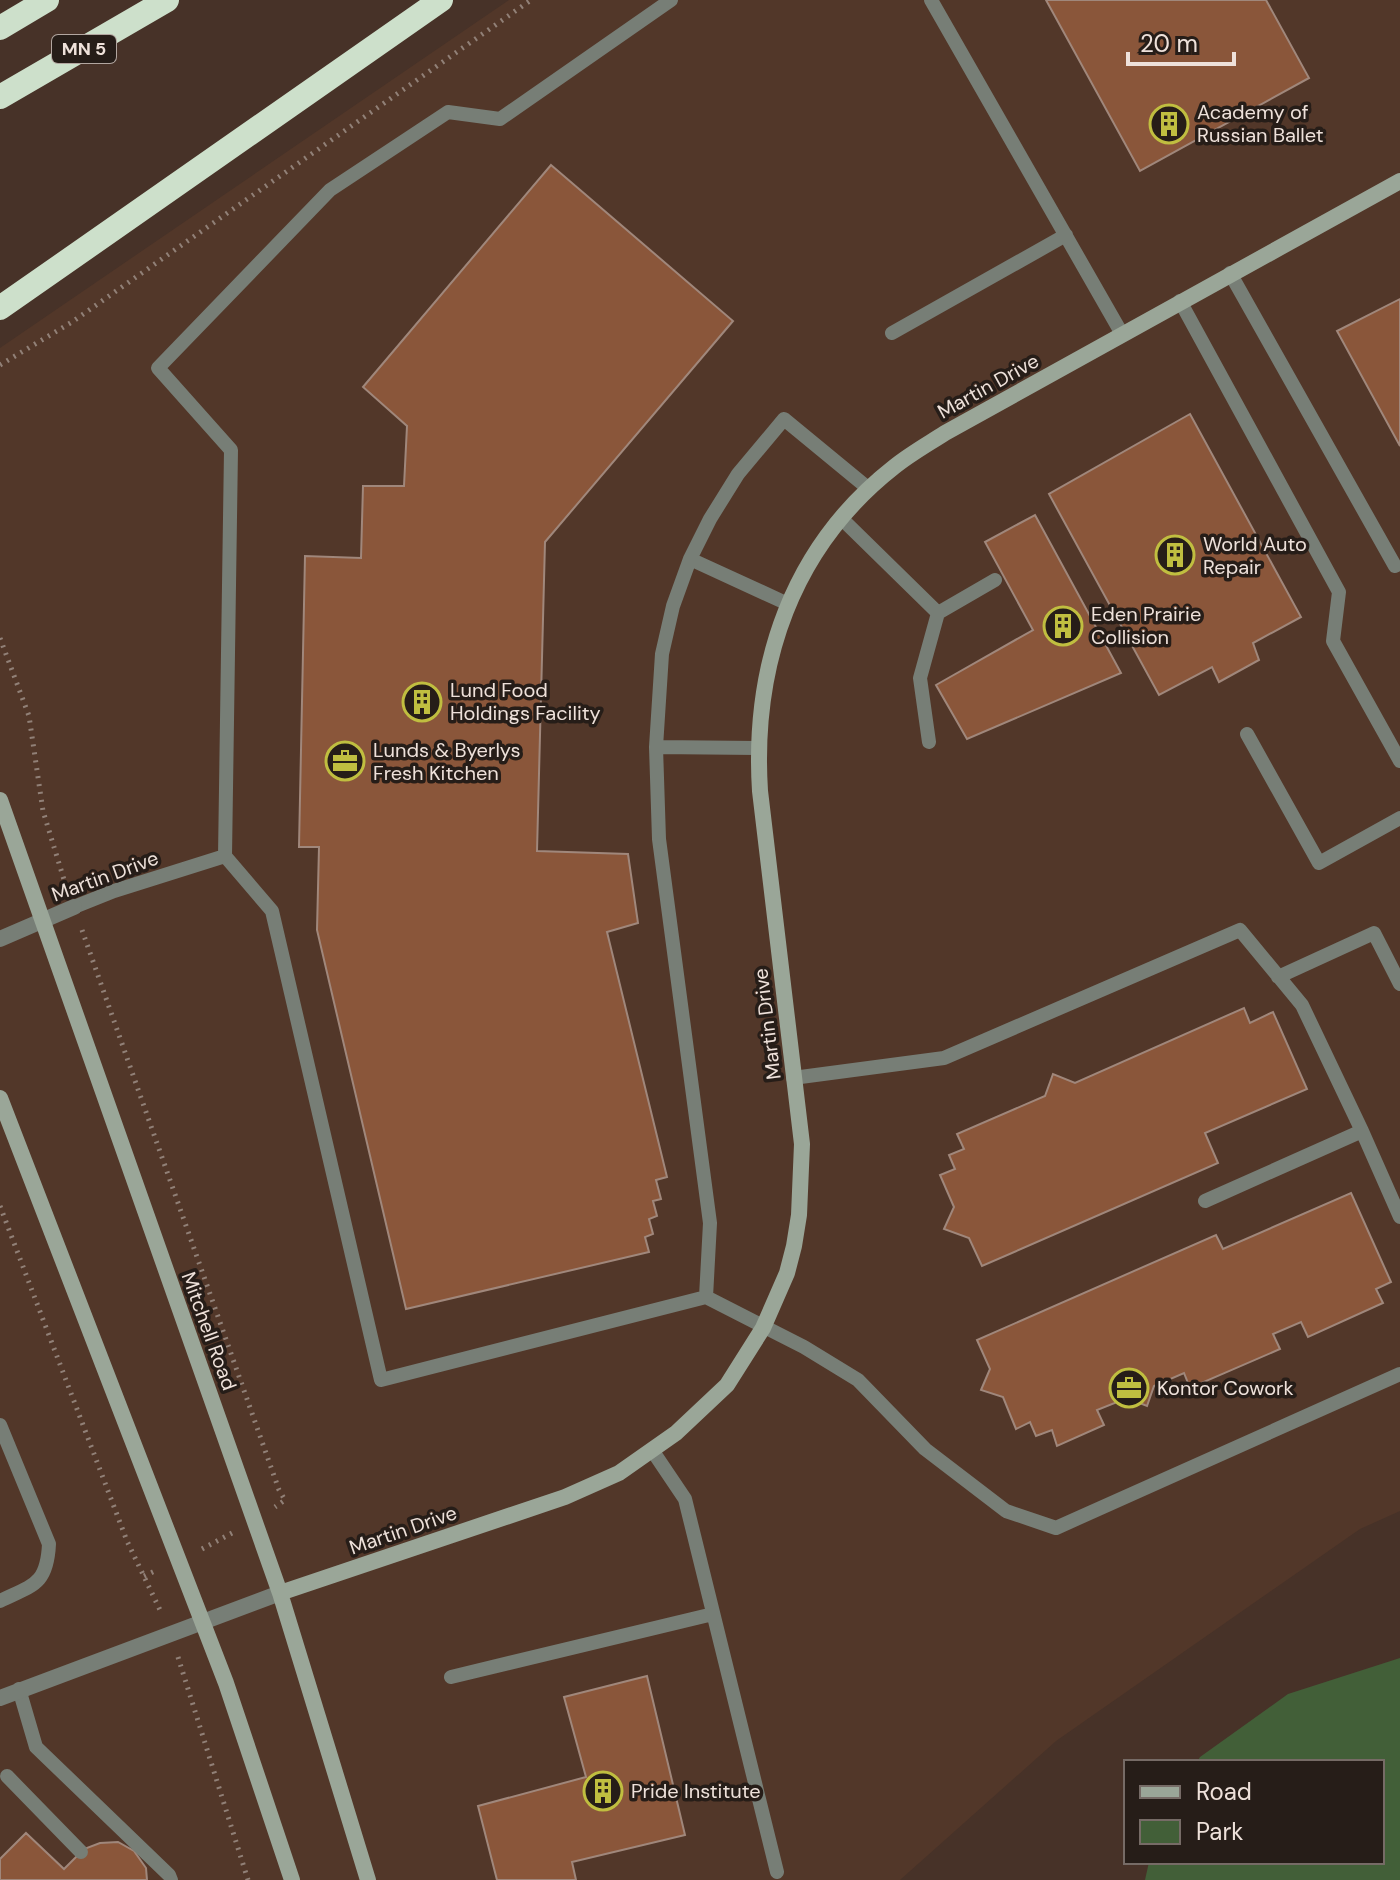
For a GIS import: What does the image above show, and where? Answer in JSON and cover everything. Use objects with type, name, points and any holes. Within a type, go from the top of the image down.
[{"type":"highway","points":[[0,28],[47,0]]},
{"type":"highway","name":"MN 5","points":[[0,97],[167,0]]},
{"type":"highway","points":[[0,308],[441,0]]},
{"type":"street","name":"Martin Drive","points":[[0,1698],[280,1593],[565,1497],[619,1473],[676,1433],[727,1385],[763,1328],[787,1273],[799,1215],[802,1144],[757,748],[762,695],[773,645],[788,604],[809,564],[841,518],[869,489],[895,466],[945,433],[1400,181]]},
{"type":"street","name":"Mitchell Road","points":[[0,800],[280,1593],[368,1880]]},
{"type":"street","name":"Martin Drive","points":[[0,939],[74,907]]},
{"type":"street","points":[[0,1098],[180,1560],[240,1723],[292,1880]]},
{"type":"lane","points":[[671,0],[500,119],[448,112],[330,190],[158,368],[231,450],[225,856],[272,911],[381,1380],[706,1297],[804,1347],[858,1380],[925,1449],[1006,1511],[1056,1528],[1400,1374]]},
{"type":"lane","points":[[931,0],[1122,334]]},
{"type":"lane","points":[[892,333],[1066,235]]},
{"type":"lane","points":[[1230,273],[1395,566]]},
{"type":"lane","points":[[1180,301],[1339,592],[1333,641],[1400,761]]},
{"type":"lane","points":[[706,1297],[710,1223],[659,839],[656,747],[662,654],[673,606],[690,559],[710,519],[738,474],[784,419],[869,489]]},
{"type":"lane","points":[[841,518],[938,613]]},
{"type":"lane","points":[[690,559],[788,604]]},
{"type":"lane","points":[[929,742],[920,678],[938,613],[995,580]]},
{"type":"lane","points":[[1247,734],[1319,863],[1400,818]]},
{"type":"lane","points":[[656,747],[757,748]]},
{"type":"lane","name":"Martin Drive","points":[[74,907],[225,856]]},
{"type":"lane","points":[[793,1078],[944,1058],[1240,930],[1302,1005],[1400,1217]]},
{"type":"lane","points":[[1278,977],[1374,933],[1400,984]]},
{"type":"lane","points":[[1205,1201],[1362,1131]]},
{"type":"lane","points":[[0,1425],[49,1544],[48,1564],[38,1582],[0,1601]]},
{"type":"lane","points":[[652,1450],[685,1499],[777,1872]]},
{"type":"lane","points":[[451,1677],[713,1614]]},
{"type":"lane","points":[[19,1689],[36,1747],[171,1880]]},
{"type":"lane","points":[[7,1776],[81,1852]]},
{"type":"path","points":[[0,365],[72,322],[531,0]]},
{"type":"path","points":[[0,1206],[127,1541],[171,1633],[248,1880]]},
{"type":"shaded area","points":[[509,0],[1400,0],[1400,1511],[1360,1529],[1056,1741],[900,1880],[0,1880],[0,348]]},
{"type":"green space","points":[[1400,1658],[1400,1880],[1145,1880],[1149,1864],[1384,1864],[1384,1760],[1198,1760],[1288,1694]]},
{"type":"building","name":"Academy of Russian Ballet","points":[[1046,0],[1266,0],[1309,78],[1140,171]]},
{"type":"building","name":"Lund Food Holdings Facility","points":[[551,165],[733,321],[545,542],[537,851],[628,854],[638,923],[607,932],[667,1177],[656,1180],[661,1199],[653,1201],[657,1216],[649,1219],[653,1234],[645,1237],[649,1252],[406,1309],[317,930],[319,847],[299,847],[305,556],[361,558],[363,486],[404,486],[407,426],[363,387]]},
{"type":"building","points":[[1400,299],[1400,446],[1337,331]]},
{"type":"building","name":"World Auto Repair","points":[[1190,414],[1301,617],[1253,643],[1259,660],[1219,682],[1212,667],[1159,695],[1049,494]]},
{"type":"building","name":"Eden Prairie Collision","points":[[1035,515],[1121,673],[967,739],[936,685],[1033,630],[985,542]]},
{"type":"building","points":[[1244,1008],[1250,1023],[1273,1012],[1307,1089],[1205,1133],[1218,1163],[982,1266],[969,1238],[944,1229],[954,1207],[940,1175],[955,1169],[949,1155],[964,1149],[957,1134],[1045,1096],[1053,1074],[1075,1083]]},
{"type":"building","points":[[1351,1193],[1391,1282],[1376,1289],[1383,1303],[1308,1337],[1301,1322],[1273,1334],[1280,1349],[1190,1388],[1184,1373],[1154,1386],[1147,1406],[1127,1398],[1097,1410],[1104,1425],[1057,1446],[1052,1430],[1036,1436],[1030,1422],[1016,1429],[1003,1397],[981,1390],[990,1369],[977,1340],[1216,1235],[1223,1249]]},
{"type":"building","name":"Pride Institute","points":[[647,1676],[685,1835],[572,1862],[576,1880],[497,1880],[478,1806],[586,1777],[564,1697]]},
{"type":"building","points":[[26,1833],[64,1869],[84,1849],[100,1843],[118,1842],[134,1851],[146,1868],[147,1880],[0,1880],[0,1859]]},
{"type":"place","name":"Academy of Russian Ballet","points":[[1169,124]]},
{"type":"place","name":"World Auto Repair","points":[[1175,555]]},
{"type":"place","name":"Eden Prairie Collision","points":[[1063,626]]},
{"type":"place","name":"Lund Food Holdings Facility","points":[[422,702]]},
{"type":"place","name":"Lunds & Byerlys Fresh Kitchen","points":[[345,761]]},
{"type":"place","name":"Kontor Cowork","points":[[1129,1388]]},
{"type":"place","name":"Pride Institute","points":[[603,1791]]}]
